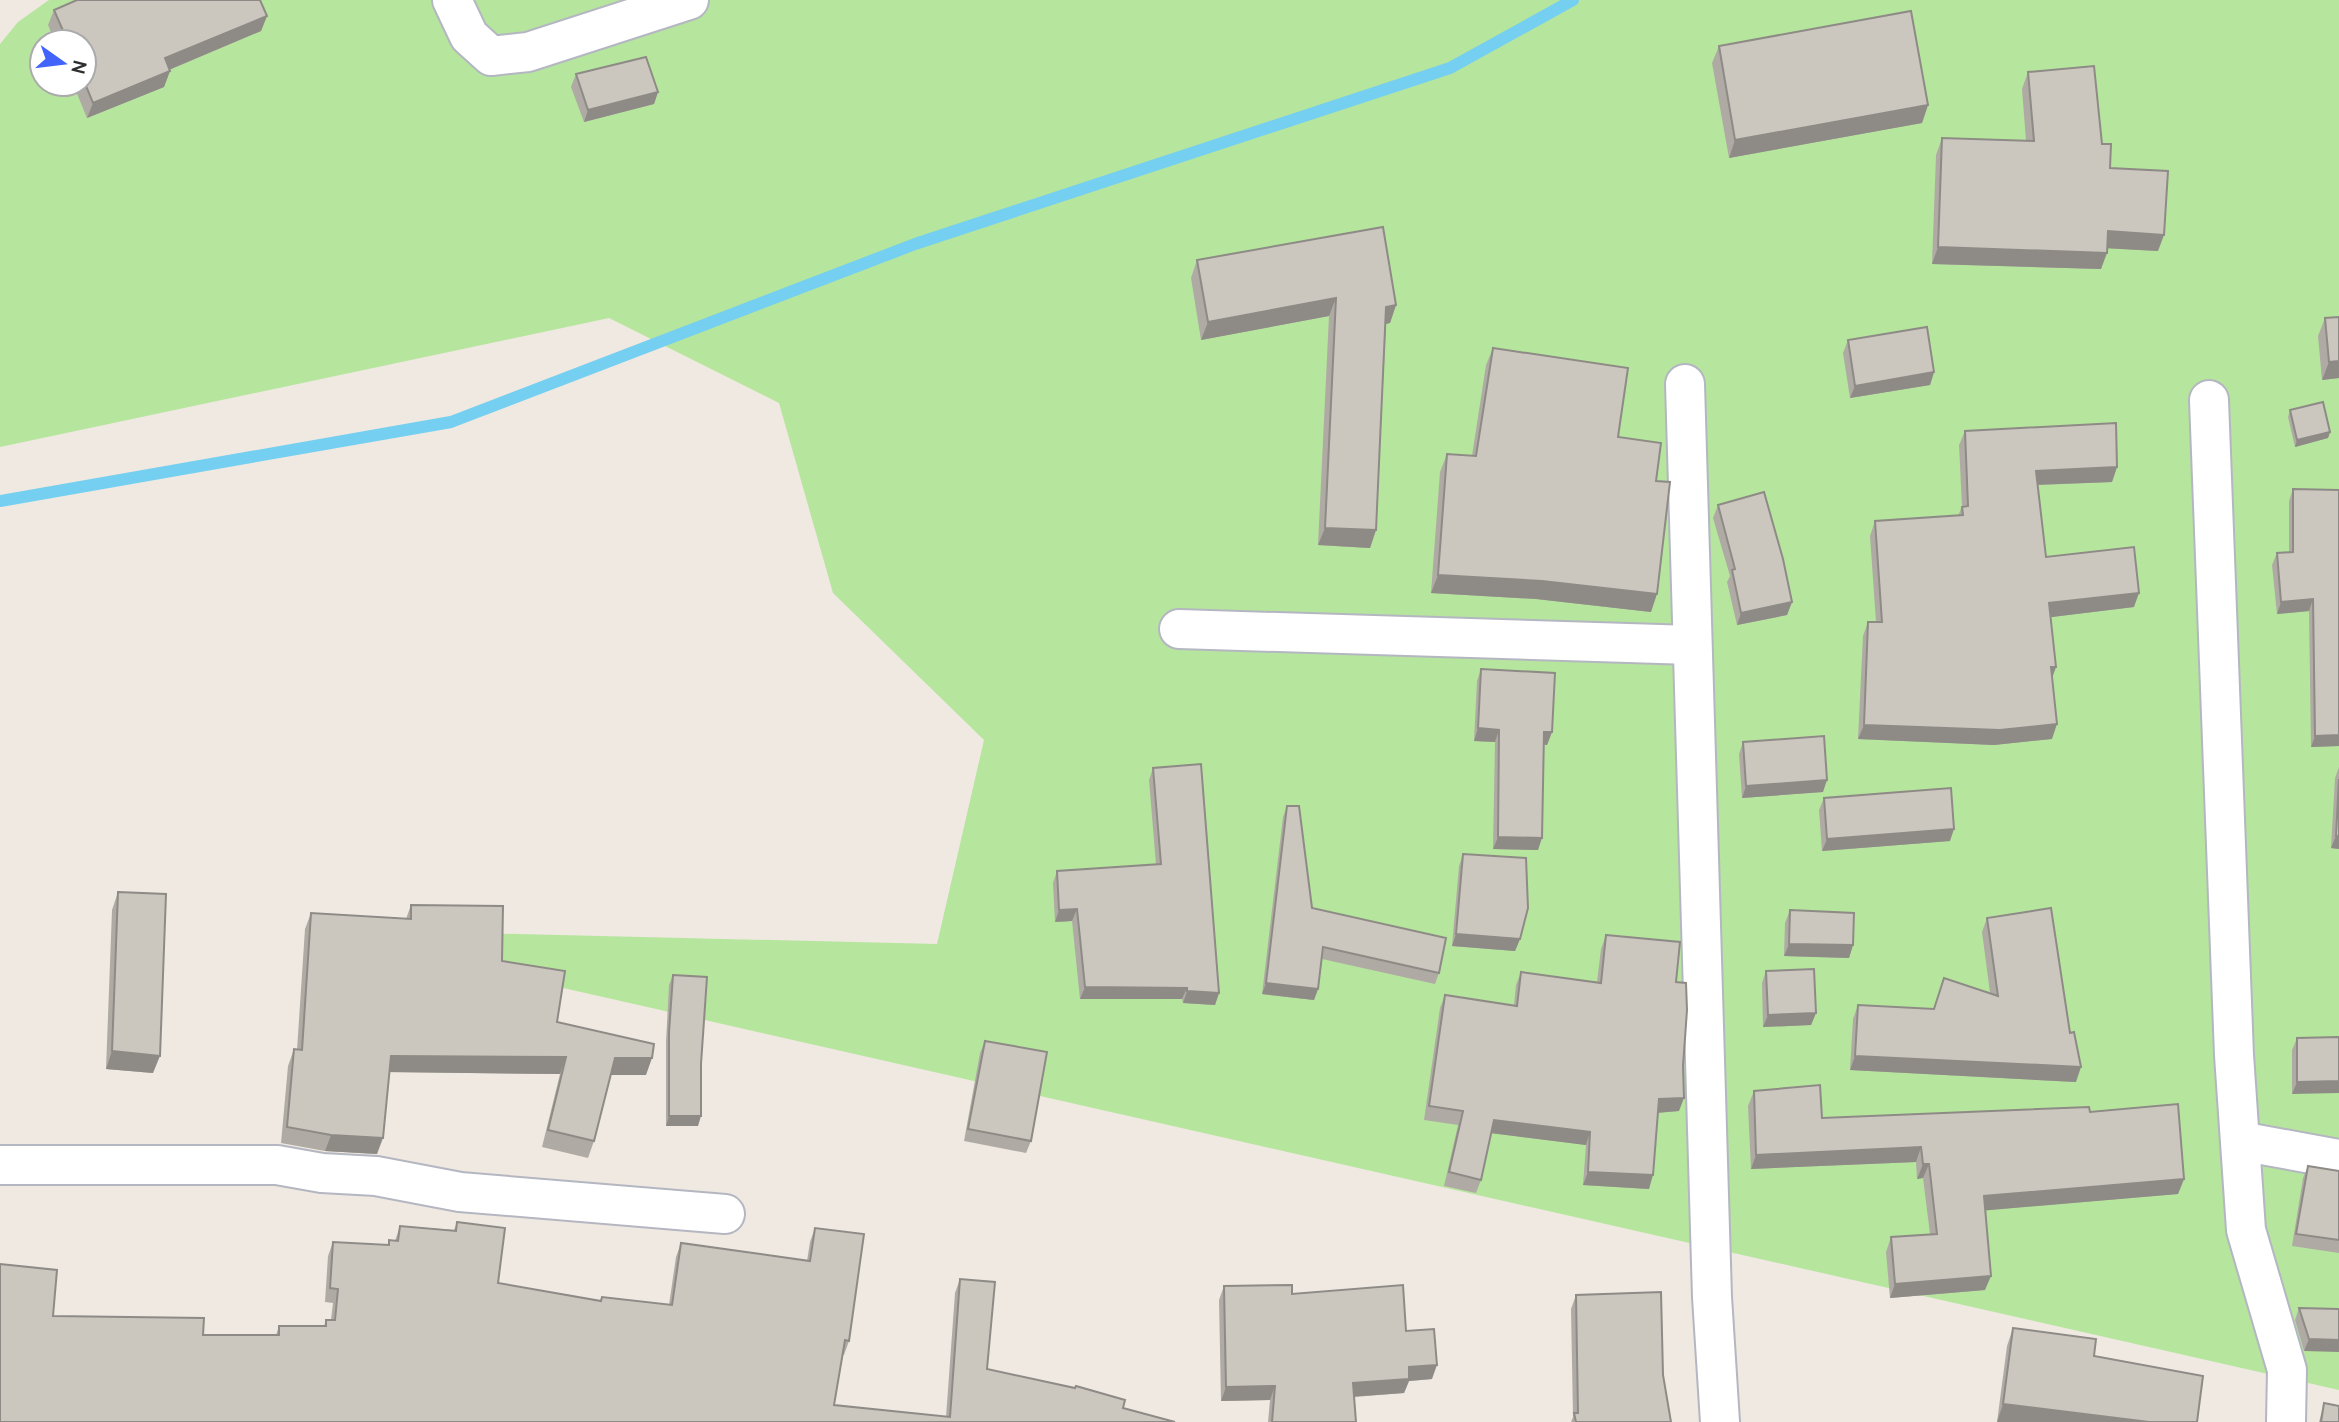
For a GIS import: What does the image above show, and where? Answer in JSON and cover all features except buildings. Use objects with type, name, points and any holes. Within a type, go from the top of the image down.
[{"type":"street","points":[[452,0],[469,36],[491,56],[528,51],[689,0]]},
{"type":"street","points":[[1685,384],[1712,1297],[1720,1422]]},
{"type":"street","points":[[2209,400],[2234,1055],[2246,1230],[2287,1370],[2286,1422]]},
{"type":"street","points":[[1179,629],[1692,645]]},
{"type":"street","points":[[2240,1141],[2339,1160]]},
{"type":"street","points":[[0,1165],[277,1165],[322,1173],[376,1176],[460,1192],[725,1213]]},
{"type":"green space","points":[[49,0],[2339,0],[2339,1390],[303,929],[937,944],[984,740],[833,593],[779,403],[609,318],[0,447],[0,44],[18,22]]},
{"type":"waterway","points":[[0,501],[451,422],[915,244],[1450,68],[1573,0]]}]
